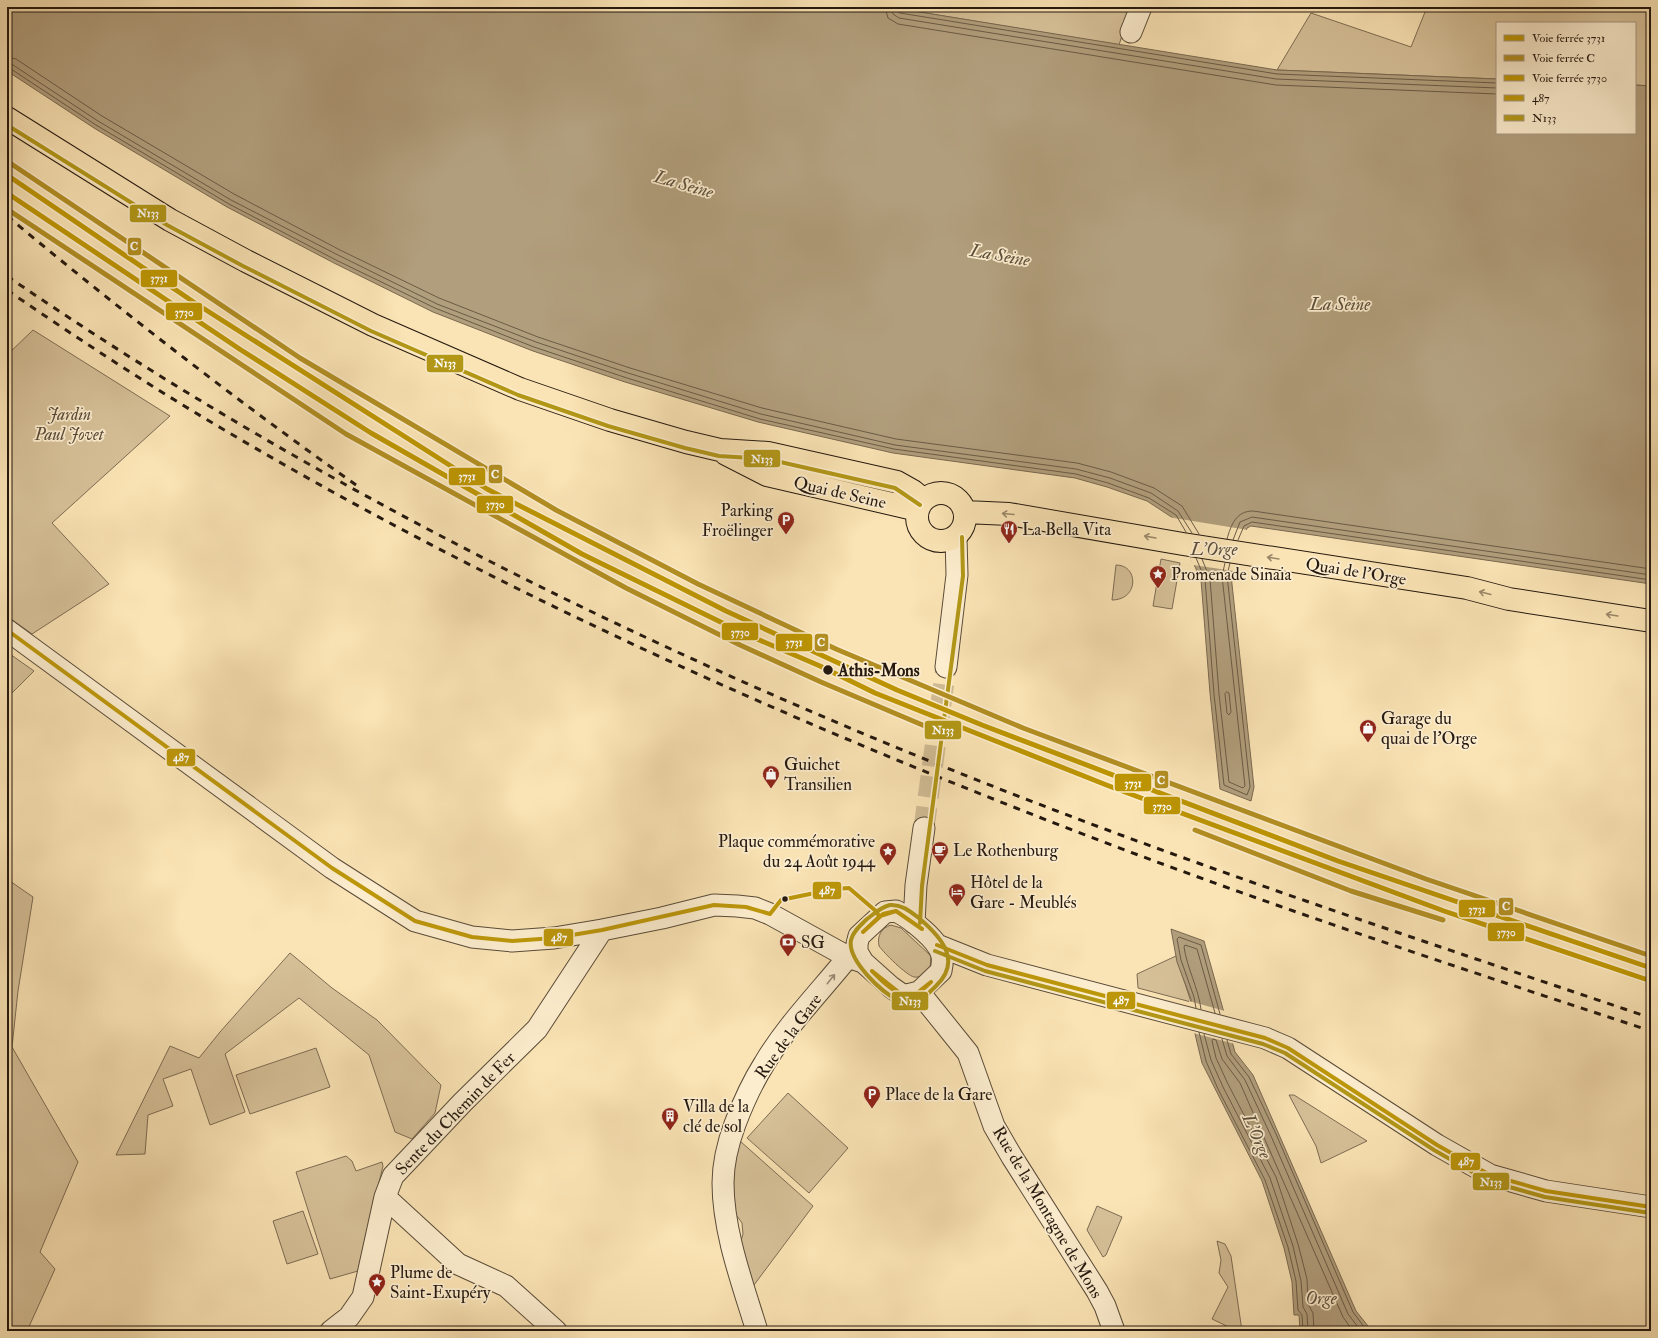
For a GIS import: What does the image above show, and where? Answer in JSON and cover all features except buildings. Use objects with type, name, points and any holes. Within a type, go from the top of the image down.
[{"type":"main road","name":"Quai de Seine","points":[[7,118],[170,220],[374,325],[520,389],[610,420],[720,450],[767,475],[921,505]]},
{"type":"main road","points":[[938,493],[946,493],[960,501],[965,512],[965,524],[956,537],[941,541],[926,536],[917,522],[921,505],[938,493]]},
{"type":"main road","name":"Quai de l'Orge","points":[[965,512],[1009,514],[1188,545],[1467,588],[1509,599],[1651,621]]},
{"type":"street","points":[[1131,32],[1141,7]]},
{"type":"street","points":[[946,667],[957,575],[956,537]]},
{"type":"street","points":[[7,630],[332,868],[415,921],[472,938],[512,941],[554,938],[602,930],[662,918],[714,905],[746,906],[776,917],[856,959],[901,994],[907,995],[919,992],[941,971],[974,960]]},
{"type":"street","points":[[914,923],[916,885],[924,828]]},
{"type":"street","points":[[896,911],[916,885]]},
{"type":"street","points":[[856,959],[859,936],[885,912],[896,911],[914,923],[937,945],[942,955],[941,971]]},
{"type":"street","name":"Sente du Chemin de Fer","points":[[331,1331],[349,1317],[363,1297],[385,1197],[394,1176],[462,1104],[537,1029],[602,930]]},
{"type":"street","points":[[937,945],[974,960],[1241,1031],[1288,1048],[1443,1149],[1490,1175],[1546,1191],[1651,1207]]},
{"type":"street","name":"Rue de la Gare","points":[[757,1331],[730,1232],[723,1182],[726,1153],[739,1114],[750,1088],[779,1042],[856,959]]},
{"type":"street","name":"Rue de la Montagne de Mons","points":[[919,992],[968,1053],[994,1126],[1097,1291],[1105,1306],[1114,1331]]},
{"type":"street","points":[[385,1197],[458,1264],[506,1286],[556,1331]]},
{"type":"green space","points":[[889,7],[1131,7],[1119,45]]},
{"type":"green space","points":[[1427,7],[1651,7],[1651,86],[1636,85],[1636,22],[1496,22],[1496,79],[1277,70],[1311,13],[1411,47]]},
{"type":"green space","name":"Jardin Paul Jovet","points":[[33,330],[170,416],[52,523],[109,584],[32,634],[7,616],[7,355]]},
{"type":"green space","points":[[1161,559],[1180,563],[1172,609],[1153,606]]},
{"type":"green space","points":[[1116,565],[1129,570],[1133,582],[1127,595],[1112,600]]},
{"type":"green space","points":[[7,652],[34,671],[7,698]]},
{"type":"green space","points":[[7,879],[33,897],[18,991],[12,1047],[78,1162],[40,1252],[55,1269],[27,1331],[7,1331]]},
{"type":"green space","points":[[891,925],[901,928],[931,956],[930,969],[923,975],[914,977],[910,975],[885,954],[879,946],[880,933],[882,930]]},
{"type":"green space","points":[[290,953],[332,988],[377,1020],[441,1085],[435,1113],[412,1139],[395,1132],[369,1055],[299,998],[225,1054],[245,1112],[210,1125],[191,1069],[163,1079],[173,1106],[148,1115],[145,1154],[116,1155],[170,1046],[199,1058]]},
{"type":"green space","points":[[1176,956],[1191,1002],[1138,988],[1137,974]]},
{"type":"green space","points":[[316,1048],[330,1087],[250,1114],[236,1075]]},
{"type":"green space","points":[[788,1093],[848,1148],[809,1193],[747,1138]]},
{"type":"green space","points":[[1289,1095],[1294,1095],[1367,1141],[1321,1163],[1316,1146]]},
{"type":"green space","points":[[740,1141],[813,1206],[751,1289],[740,1244],[743,1234],[742,1223],[734,1212],[731,1196],[733,1168]]},
{"type":"green space","points":[[346,1156],[352,1161],[356,1171],[382,1162],[383,1166],[358,1271],[330,1279],[296,1172]]},
{"type":"green space","points":[[1097,1206],[1122,1217],[1106,1255],[1103,1257],[1087,1230]]},
{"type":"green space","points":[[303,1211],[318,1254],[287,1264],[273,1221]]},
{"type":"green space","points":[[1217,1241],[1225,1244],[1231,1256],[1242,1331],[1237,1331],[1212,1319],[1228,1287],[1219,1273],[1221,1260]]},
{"type":"water","name":"La Seine","points":[[7,7],[889,7],[1277,70],[1496,79],[1496,134],[1636,134],[1636,85],[1651,86],[1651,584],[1251,526],[1247,528],[1231,575],[1254,787],[1251,801],[1220,789],[1210,693],[1201,580],[1173,518],[1147,501],[1075,478],[893,453],[758,422],[625,382],[533,351],[433,312],[334,263],[227,207],[94,128],[7,71]]},
{"type":"water","name":"Orge","points":[[1171,929],[1204,941],[1235,1052],[1253,1075],[1356,1311],[1372,1331],[1300,1331],[1299,1315],[1294,1315],[1292,1282],[1284,1248],[1262,1181],[1202,1063],[1195,1034],[1191,999],[1177,962]]},
{"type":"pier","points":[[1168,517],[1248,530],[1234,571],[1193,565],[1186,545],[1172,520]]},
{"type":"pier","points":[[1189,1001],[1225,1011],[1235,1044],[1193,1033]]},
{"type":"tunnel","points":[[924,828],[946,667]]},
{"type":"railway","points":[[7,216],[92,286],[179,354],[356,485]]},
{"type":"railway","points":[[7,276],[122,352],[239,424],[359,492],[480,556],[604,617],[728,675],[855,730],[982,782],[1148,845],[1315,904],[1651,1018]]},
{"type":"railway","points":[[7,290],[167,395],[317,483],[511,586],[711,680],[914,767],[1095,839],[1253,897],[1412,952],[1651,1031]]},
{"type":"rail line","name":"C","points":[[7,161],[300,358],[556,510],[698,584],[836,649],[1023,728],[1426,879],[1651,956]]},
{"type":"rail line","name":"3731","points":[[7,175],[195,303],[487,489],[726,611],[897,690],[982,725],[1338,861],[1651,968]]},
{"type":"rail line","name":"3730","points":[[7,193],[241,350],[371,433],[582,554],[743,633],[820,666],[875,693],[1109,786],[1444,911],[1651,981]]},
{"type":"rail line","name":"C","points":[[7,209],[346,434],[626,588],[740,645],[821,682],[939,732]]},
{"type":"rail line","name":"C","points":[[1195,830],[1351,891],[1443,920]]},
{"type":"transit line","name":"N133","points":[[7,125],[167,225],[243,266],[371,331],[518,395],[608,426],[685,448],[719,456],[767,459],[895,488],[920,505]]},
{"type":"transit line","name":"N133","points":[[920,923],[922,886],[963,576],[962,537]]},
{"type":"transit line","name":"487","points":[[7,630],[332,868],[415,921],[472,937],[512,941],[554,938],[602,930],[714,905],[746,907],[770,914]]},
{"type":"transit line","name":"487","points":[[770,914],[781,900],[834,889],[849,888],[877,912],[879,917]]},
{"type":"transit line","name":"N133","points":[[890,905],[902,907],[920,919],[942,942],[946,950],[948,968],[944,977],[929,993],[916,1000],[898,1000],[883,990],[860,966],[854,957],[851,948],[852,937],[858,928],[878,910],[890,905]]},
{"type":"transit line","name":"487","points":[[863,932],[883,914],[896,911]]},
{"type":"transit line","name":"487","points":[[863,932],[880,916],[896,911]]},
{"type":"transit line","name":"487","points":[[896,911],[922,929]]},
{"type":"transit line","name":"487","points":[[896,911],[922,929]]},
{"type":"transit line","name":"487","points":[[937,945],[987,965],[1265,1038],[1288,1048],[1437,1145],[1490,1175],[1546,1191],[1651,1207]]},
{"type":"transit line","name":"N133","points":[[935,951],[985,971],[1263,1044],[1285,1053],[1434,1150],[1488,1181],[1545,1197],[1650,1213]]},
{"type":"transit line","name":"487","points":[[872,971],[901,994],[917,993],[931,982]]},
{"type":"transit line","name":"487","points":[[872,971],[893,989],[907,995],[915,994],[931,982]]},
{"type":"place","name":"Parking Froëlinger","points":[[786,535]]},
{"type":"place","name":"La Bella Vita","points":[[1009,544]]},
{"type":"place","name":"Promenade Sinaia","points":[[1158,589]]},
{"type":"place","name":"Athis-Mons","points":[[828,670]]},
{"type":"place","name":"Garage du quai de l'Orge","points":[[1368,743]]},
{"type":"place","name":"Guichet Transilien","points":[[771,789]]},
{"type":"place","name":"Le Rothenburg","points":[[940,865]]},
{"type":"place","name":"Plaque commémorative du 24 Août 1944","points":[[888,866]]},
{"type":"place","name":"Hôtel de la Gare - Meublés","points":[[957,907]]},
{"type":"place","name":"SG","points":[[788,957]]},
{"type":"place","name":"Place de la Gare","points":[[872,1109]]},
{"type":"place","name":"Villa de la clé de sol","points":[[670,1131]]},
{"type":"place","name":"Plume de Saint-Exupéry","points":[[377,1297]]},
{"type":"water label","name":"L'Orge","points":[[1214,549]]},
{"type":"water label","name":"L'Orge","points":[[1257,1136]]}]
